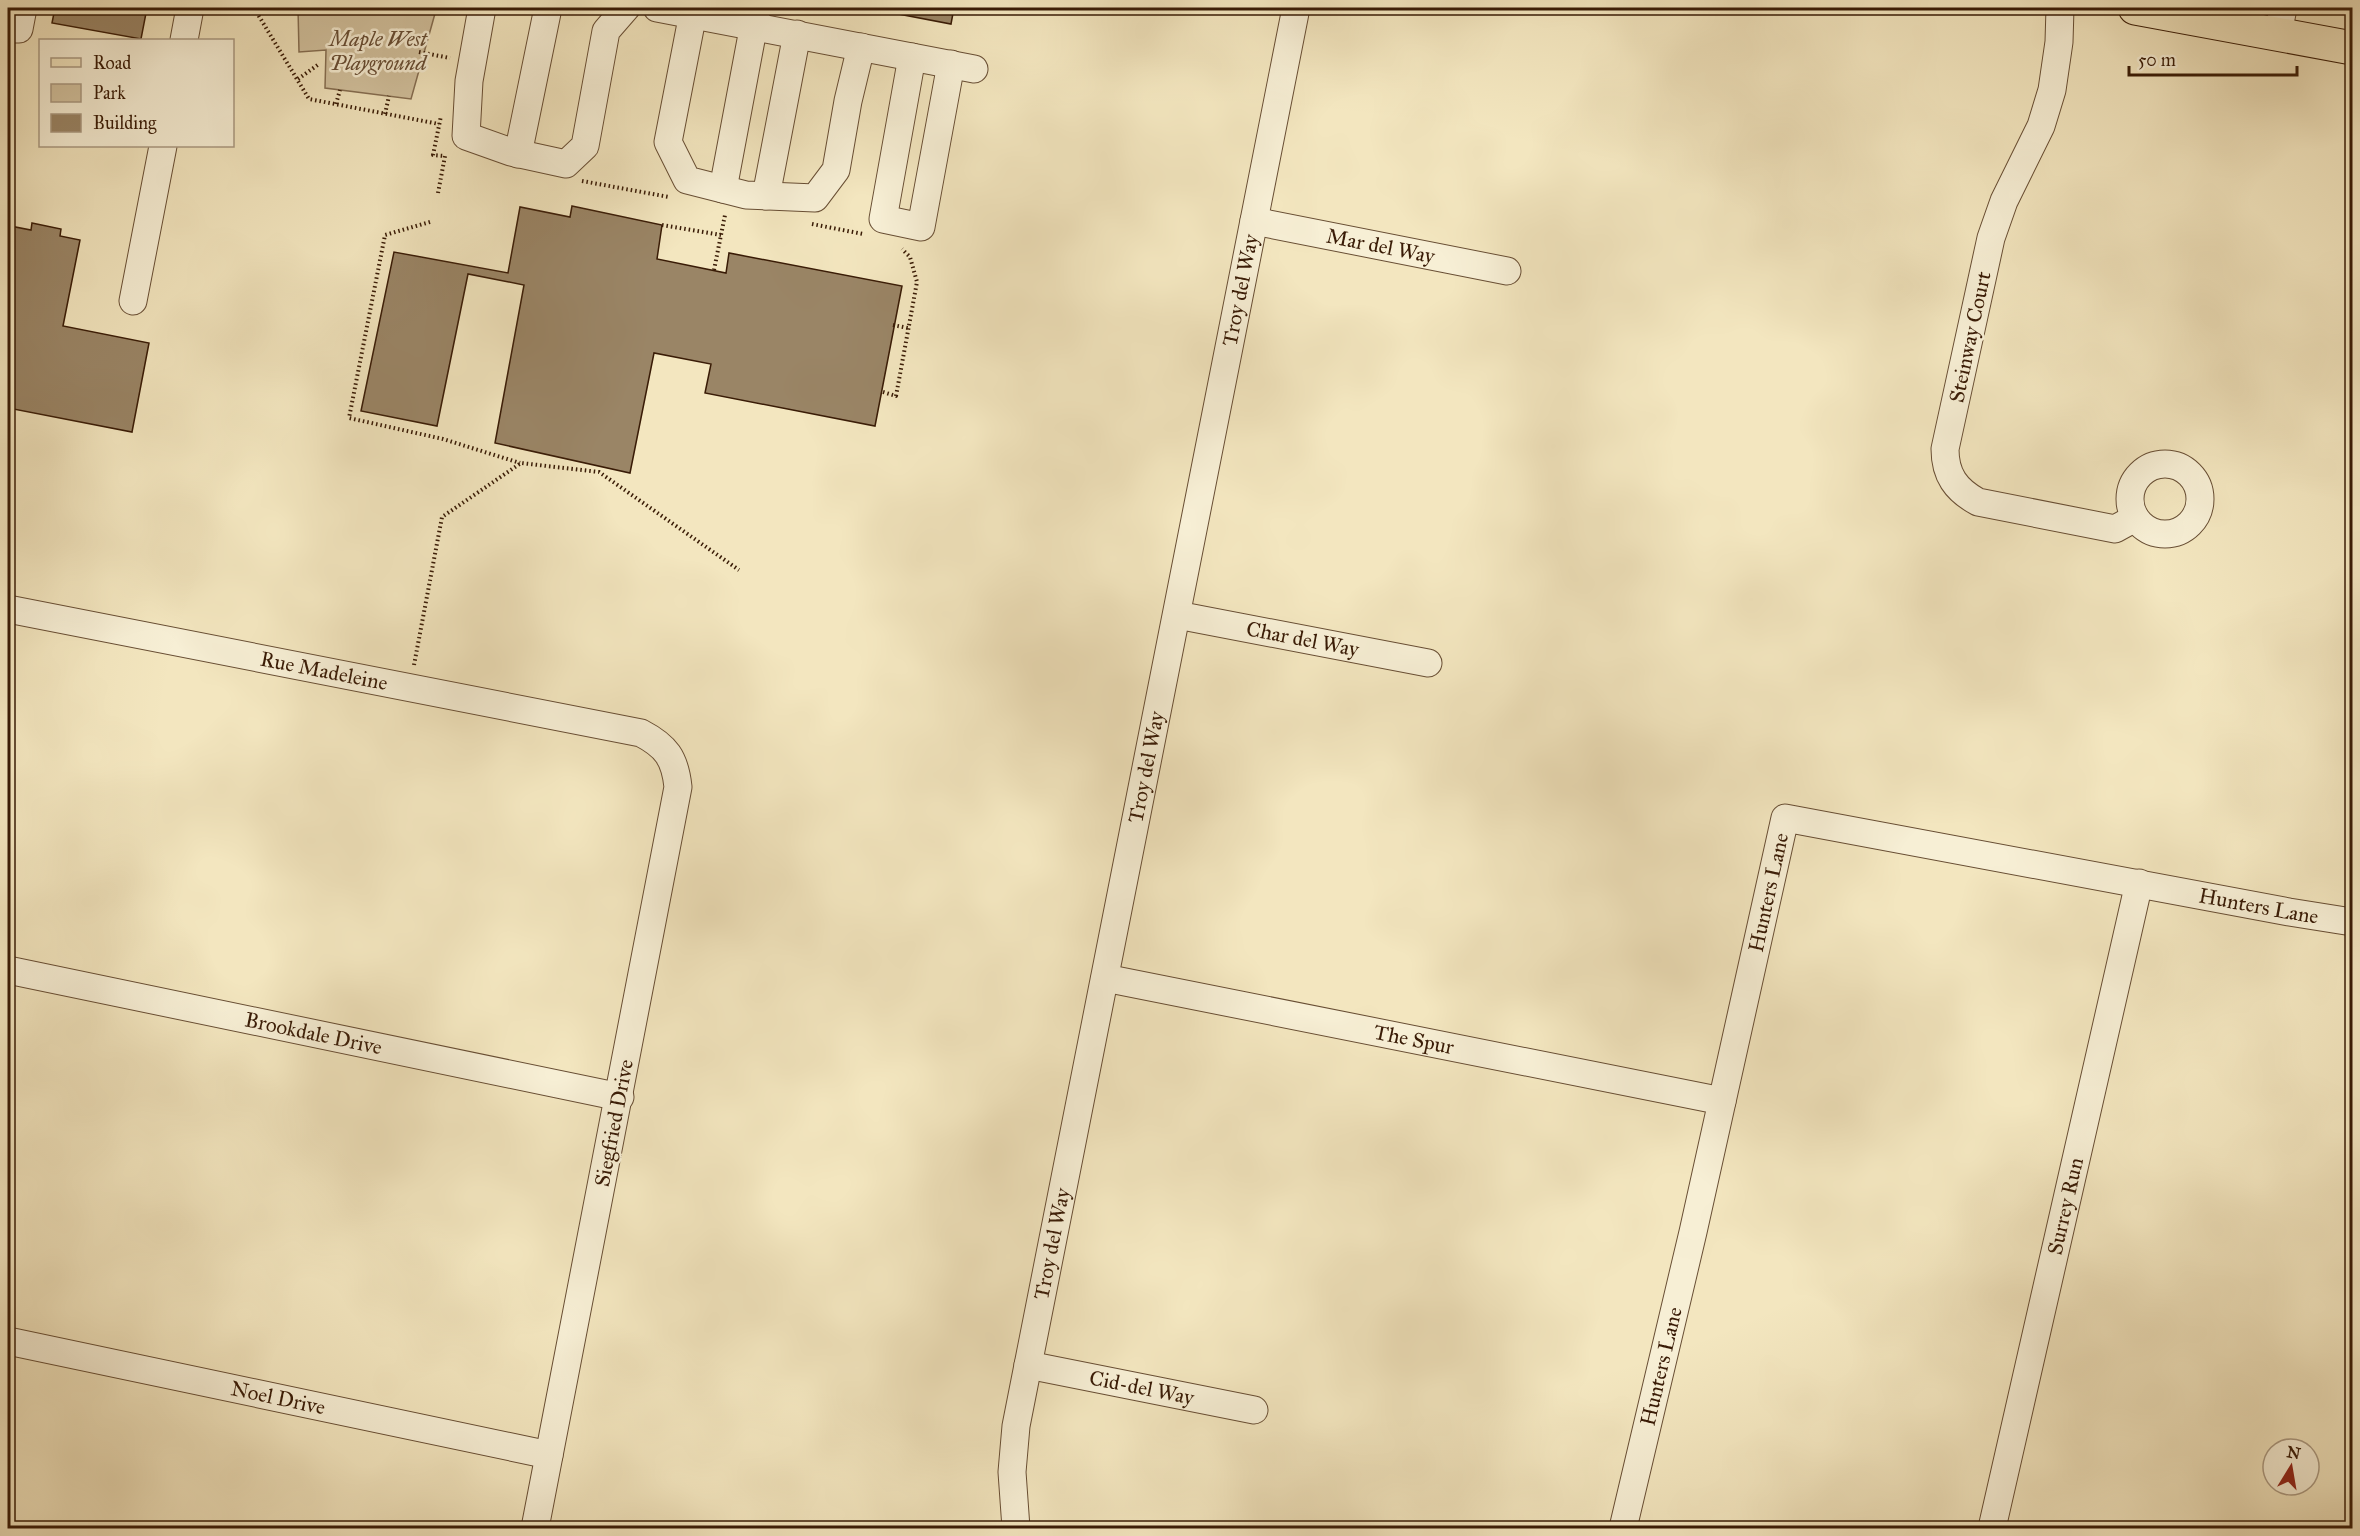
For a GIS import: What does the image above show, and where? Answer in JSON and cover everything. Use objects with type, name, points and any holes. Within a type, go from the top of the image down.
[{"type":"main road","points":[[2135,8],[2280,21],[2352,48]]},
{"type":"street","points":[[8,29],[19,29],[23,8]]},
{"type":"street","points":[[184,39],[190,8]]},
{"type":"street","points":[[482,8],[469,81],[466,136],[518,154],[566,165],[585,146],[606,31],[626,8]]},
{"type":"street","points":[[518,154],[548,8]]},
{"type":"street","points":[[657,8],[755,17],[798,34],[962,67],[921,227],[883,219],[912,57]]},
{"type":"street","name":"Troy del Way","points":[[1016,1528],[1012,1472],[1016,1426],[1296,8]]},
{"type":"street","name":"Steinway Court","points":[[2060,8],[2059,42],[2052,90],[2041,126],[2004,201],[1991,238],[1945,449],[1945,463],[1952,480],[1964,494],[1978,502],[2115,529],[2135,518]]},
{"type":"street","points":[[694,11],[668,142],[687,180],[724,199],[746,195],[815,198],[836,170],[848,101],[861,47]]},
{"type":"street","points":[[724,199],[755,17]]},
{"type":"street","points":[[765,196],[798,34]]},
{"type":"street","points":[[133,301],[164,147]]},
{"type":"street","name":"Mar del Way","points":[[1254,221],[1507,271]]},
{"type":"street","name":"Rue Madeleine","points":[[8,609],[641,733]]},
{"type":"street","name":"Char del Way","points":[[1177,615],[1428,663]]},
{"type":"street","name":"Siegfried Drive","points":[[534,1528],[620,1096],[678,787],[676,770],[669,753],[657,741],[641,733]]},
{"type":"street","name":"Hunters Lane","points":[[1623,1528],[1785,819],[2352,922]]},
{"type":"street","name":"Surrey Run","points":[[1992,1528],[2139,883]]},
{"type":"street","name":"Brookdale Drive","points":[[8,970],[620,1096]]},
{"type":"street","name":"The Spur","points":[[1105,978],[1722,1101]]},
{"type":"street","name":"Noel Drive","points":[[8,1341],[549,1455]]},
{"type":"street","name":"Cid-del Way","points":[[1028,1365],[1254,1410]]},
{"type":"path","points":[[254,8],[309,99],[439,124]]},
{"type":"path","points":[[298,80],[319,64]]},
{"type":"path","points":[[336,104],[340,90]]},
{"type":"path","points":[[385,114],[389,96]]},
{"type":"path","points":[[576,180],[680,200]]},
{"type":"path","points":[[714,270],[721,236],[724,199]]},
{"type":"path","points":[[429,222],[385,235],[350,418],[443,439],[521,463],[599,472],[739,570]]},
{"type":"path","points":[[804,223],[870,235]]},
{"type":"path","points":[[662,225],[721,236]]},
{"type":"path","points":[[883,392],[896,396],[917,282],[910,256],[898,245]]},
{"type":"path","points":[[893,326],[908,328]]},
{"type":"path","points":[[414,665],[441,517],[521,463]]},
{"type":"green space","name":"Maple West Playground","points":[[298,8],[435,8],[411,99],[325,88],[326,50],[299,52]]},
{"type":"building","points":[[55,8],[147,8],[141,39],[52,23]]},
{"type":"building","points":[[867,8],[954,8],[951,24]]},
{"type":"building","points":[[572,206],[662,225],[657,259],[726,273],[729,253],[902,286],[875,426],[705,393],[711,364],[654,353],[630,473],[495,443],[524,285],[468,274],[437,426],[361,411],[394,252],[508,273],[520,207],[570,217]]},
{"type":"building","points":[[32,223],[61,229],[60,236],[80,240],[63,326],[149,343],[132,432],[8,408],[8,237],[10,226],[31,230]]}]
